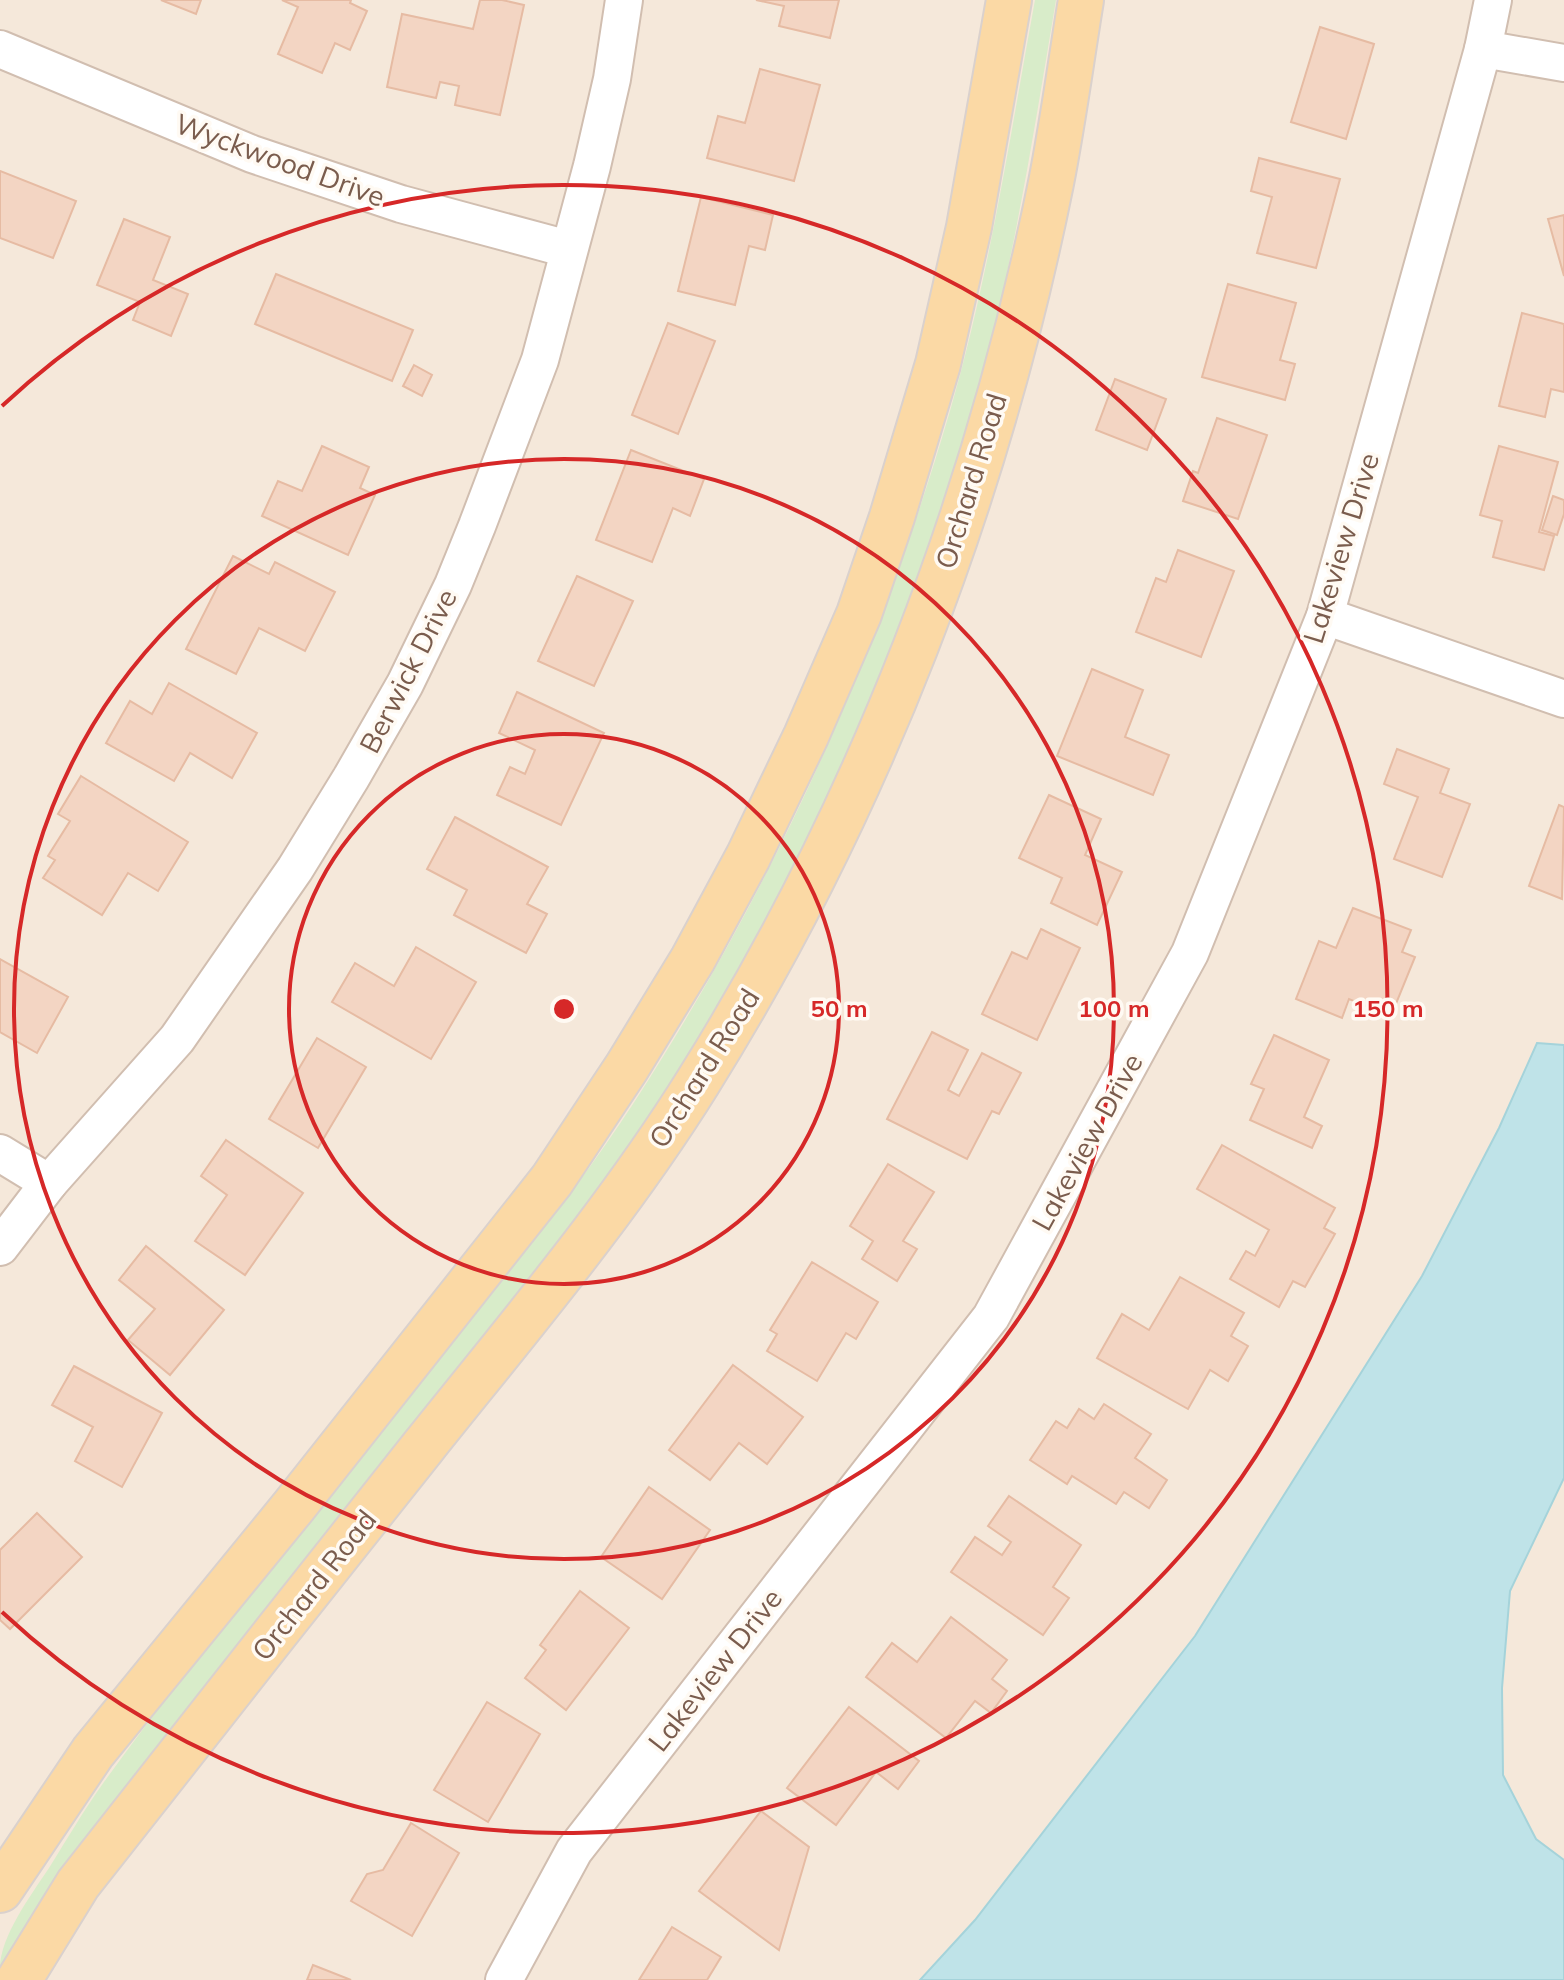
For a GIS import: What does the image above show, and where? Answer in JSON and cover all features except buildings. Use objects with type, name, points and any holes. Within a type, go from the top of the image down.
[{"type":"main road","points":[[0,1890],[93,1752],[294,1506],[552,1180],[627,1067],[693,959],[748,857],[806,736],[859,614],[905,475],[938,364],[969,227],[1009,0]]},
{"type":"main road","name":"Orchard Road","points":[[19,1980],[78,1884],[614,1209],[698,1083],[794,918],[867,769],[956,538],[976,476],[1025,297],[1051,182],[1081,0]]},
{"type":"street","name":"Berwick Drive","points":[[0,1247],[49,1183],[177,1039],[295,869],[405,684],[453,585],[540,360],[609,94],[624,0]]},
{"type":"street","name":"Lakeview Drive","points":[[504,1980],[574,1851],[991,1317],[1190,953],[1325,616],[1483,49],[1493,0]]},
{"type":"street","name":"Wyckwood Drive","points":[[0,49],[252,154],[401,204],[568,249]]},
{"type":"street","points":[[1483,49],[1564,63]]},
{"type":"street","points":[[1325,616],[1564,699]]},
{"type":"street","points":[[0,1153],[49,1183]]},
{"type":"shaded area","points":[[0,0],[1564,0],[1564,1980],[0,1980]]},
{"type":"green space","points":[[1035,0],[1056,0],[1029,161],[985,367],[929,547],[895,635],[829,793],[774,906],[671,1082],[557,1246],[124,1788],[0,1968],[5,1943],[18,1916],[104,1782],[197,1660],[579,1182],[635,1101],[732,938],[776,854],[855,681],[922,502],[976,310]]},
{"type":"water","points":[[1537,1043],[1564,1045],[1564,1478],[1510,1591],[1502,1688],[1503,1775],[1536,1839],[1564,1860],[1564,1980],[920,1980],[975,1920],[1195,1636],[1422,1276],[1499,1128]]}]
